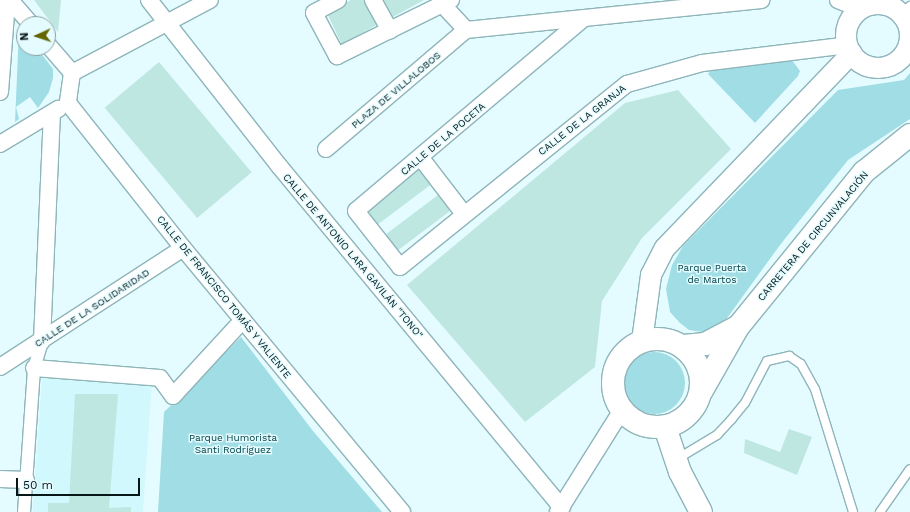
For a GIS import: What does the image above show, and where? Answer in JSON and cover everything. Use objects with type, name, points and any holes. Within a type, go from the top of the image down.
[{"type":"main road","name":"CARRETERA DE CIRCUNVALACIÓN","points":[[738,327],[864,172],[910,135]]},
{"type":"main road","points":[[738,327],[689,415],[666,427],[649,427],[634,421],[622,410],[612,384],[614,370],[630,348],[642,341],[658,338],[683,346],[705,344],[738,327]]},
{"type":"main road","points":[[683,346],[698,365],[701,392]]},
{"type":"main road","points":[[666,427],[676,459],[701,512]]},
{"type":"street","points":[[9,0],[24,16]]},
{"type":"street","points":[[0,92],[9,0]]},
{"type":"street","name":"CALLE DE ANTONIO LARA GAVILÁN \"TONO\"","points":[[149,0],[280,167],[560,510]]},
{"type":"street","points":[[72,73],[210,0]]},
{"type":"street","points":[[338,0],[314,13],[337,56],[390,31],[441,3],[466,30],[760,0]]},
{"type":"street","points":[[373,0],[390,31]]},
{"type":"street","points":[[838,0],[860,9]]},
{"type":"street","points":[[876,4],[899,7],[909,29],[910,40],[900,59],[880,68],[859,61],[850,49],[847,27],[860,9],[876,4]]},
{"type":"street","name":"CALLE DE LA POCETA","points":[[400,267],[356,211],[421,158],[583,19]]},
{"type":"street","name":"PLAZA DE VILLALOBOS","points":[[326,150],[466,30]]},
{"type":"street","points":[[642,341],[651,275],[665,248],[850,49]]},
{"type":"street","name":"CALLE DE LA GRANJA","points":[[400,267],[626,84],[702,63],[850,49]]},
{"type":"street","points":[[0,144],[68,103],[72,73],[56,54]]},
{"type":"street","name":"CALLE DE FRANCISCO TOMÁS Y VALIENTE","points":[[68,103],[183,248],[402,512]]},
{"type":"street","points":[[24,512],[34,368],[42,341],[52,112]]},
{"type":"street","points":[[421,158],[464,214]]},
{"type":"street","name":"CALLE DE LA SOLIDARIDAD","points":[[0,368],[183,248]]},
{"type":"street","points":[[34,368],[160,378],[172,396],[243,320]]},
{"type":"street","points":[[560,510],[622,410]]},
{"type":"street","points":[[0,479],[26,480]]},
{"type":"lane","points":[[676,459],[717,434],[731,420],[745,403],[767,361],[788,356],[801,364],[815,389],[853,512]]},
{"type":"lane","points":[[880,512],[910,469]]},
{"type":"shaded area","points":[[42,378],[152,386],[143,512],[33,512]]},
{"type":"green space","points":[[18,56],[43,56],[53,69],[53,78],[49,92],[38,108],[30,97],[16,107],[19,119],[15,122]]},
{"type":"green space","points":[[792,60],[800,71],[798,76],[755,123],[708,74],[711,70]]},
{"type":"green space","name":"Parque Puerta de Martos","points":[[910,73],[910,119],[848,160],[780,245],[725,321],[714,330],[702,332],[689,330],[680,323],[670,312],[666,289],[672,265],[683,246],[838,90],[904,80]]},
{"type":"green space","name":"Parque Humorista Santi Rodríguez","points":[[241,337],[313,431],[382,512],[158,512],[164,412]]},
{"type":"green space","points":[[654,352],[666,355],[676,361],[682,371],[685,383],[682,395],[676,405],[666,411],[654,414],[642,411],[632,405],[626,395],[623,383],[626,371],[632,361],[642,355]]},
{"type":"building","points":[[34,0],[61,0],[58,32],[56,29],[56,16],[46,16]]},
{"type":"building","points":[[351,0],[365,0],[378,24],[342,45],[327,13]]},
{"type":"building","points":[[381,0],[424,0],[391,18]]},
{"type":"building","points":[[159,62],[252,172],[197,218],[105,108]]},
{"type":"building","points":[[678,90],[731,149],[642,238],[602,301],[595,367],[525,422],[407,285],[625,103]]},
{"type":"building","points":[[418,168],[431,185],[377,225],[364,208]]},
{"type":"building","points":[[438,195],[450,211],[397,251],[385,235]]},
{"type":"building","points":[[75,394],[118,394],[109,508],[131,507],[131,512],[48,512],[48,503],[69,503]]},
{"type":"building","points":[[789,429],[812,437],[797,475],[744,453],[745,439],[780,452]]}]
